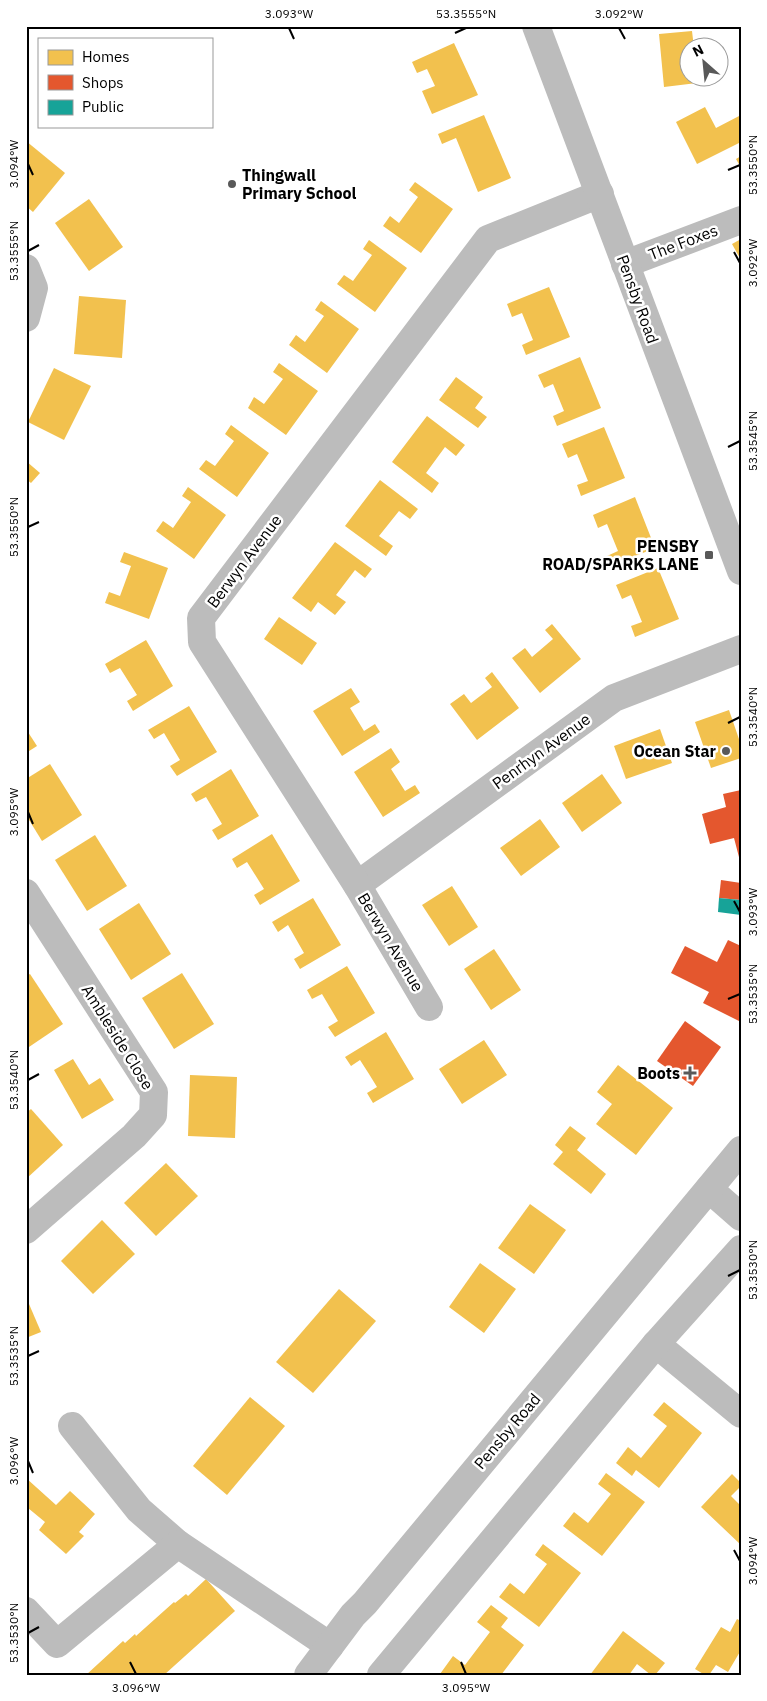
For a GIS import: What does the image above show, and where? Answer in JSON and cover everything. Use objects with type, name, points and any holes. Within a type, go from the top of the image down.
[{"type":"street","name":"Pensby Road","points":[[536,26],[741,572]]},
{"type":"street","name":"Berwyn Avenue","points":[[429,1007],[357,885],[202,642],[201,618],[488,239],[600,194]]},
{"type":"street","name":"The Foxes","points":[[625,264],[741,220]]},
{"type":"street","points":[[26,268],[34,288],[26,318]]},
{"type":"street","name":"Penrhyn Avenue","points":[[357,885],[614,698],[741,649]]},
{"type":"street","name":"Ambleside Close","points":[[26,893],[154,1092],[154,1115],[134,1136],[26,1230]]},
{"type":"street","name":"Pensby Road","points":[[308,1675],[352,1615],[364,1603],[741,1150]]},
{"type":"street","points":[[709,1189],[741,1216]]},
{"type":"street","points":[[381,1675],[656,1344],[741,1249]]},
{"type":"street","points":[[656,1344],[741,1414]]},
{"type":"street","points":[[72,1426],[139,1510],[178,1544],[330,1646]]},
{"type":"street","points":[[26,1611],[57,1644],[178,1544]]},
{"type":"building: Homes","points":[[692,31],[693,38],[680,38],[680,85],[664,87],[659,34]]},
{"type":"building: Homes","points":[[454,43],[478,95],[432,114],[422,91],[435,86],[427,69],[417,73],[412,62]]},
{"type":"building: Homes","points":[[705,107],[716,128],[741,115],[741,142],[697,164],[676,122]]},
{"type":"building: Homes","points":[[484,115],[511,178],[478,192],[456,138],[442,144],[438,134]]},
{"type":"building: Homes","points":[[26,141],[65,173],[33,212],[26,206]]},
{"type":"building: Homes","points":[[741,156],[741,168],[736,159]]},
{"type":"building: Homes","points":[[415,182],[453,209],[421,253],[383,226],[390,216],[399,223],[418,197],[409,190]]},
{"type":"building: Homes","points":[[89,199],[123,247],[89,271],[55,223]]},
{"type":"building: Homes","points":[[741,239],[741,260],[732,244]]},
{"type":"building: Homes","points":[[369,240],[407,268],[375,312],[337,284],[344,275],[353,281],[372,255],[363,249]]},
{"type":"building: Homes","points":[[549,287],[570,337],[526,355],[522,345],[533,340],[522,313],[512,317],[507,304]]},
{"type":"building: Homes","points":[[79,296],[126,300],[122,358],[74,354]]},
{"type":"building: Homes","points":[[321,301],[359,329],[327,373],[289,345],[296,335],[305,342],[324,316],[315,310]]},
{"type":"building: Homes","points":[[580,357],[601,408],[557,426],[553,416],[564,411],[553,384],[544,388],[538,375]]},
{"type":"building: Homes","points":[[279,363],[318,391],[286,435],[248,408],[254,397],[264,404],[283,379],[273,372]]},
{"type":"building: Homes","points":[[54,368],[91,386],[64,440],[28,422]]},
{"type":"building: Homes","points":[[456,377],[483,397],[475,408],[487,417],[478,428],[439,400]]},
{"type":"building: Homes","points":[[427,416],[465,445],[456,456],[445,447],[426,473],[439,483],[432,493],[392,462]]},
{"type":"building: Homes","points":[[231,425],[269,453],[237,497],[199,469],[206,460],[215,466],[234,441],[225,434]]},
{"type":"building: Homes","points":[[604,427],[625,478],[581,496],[577,485],[588,481],[577,454],[568,458],[562,444]]},
{"type":"building: Homes","points":[[26,461],[40,473],[31,483],[26,479]]},
{"type":"building: Homes","points":[[380,480],[418,509],[410,519],[399,511],[379,536],[393,546],[386,556],[345,526]]},
{"type":"building: Homes","points":[[188,487],[226,515],[194,559],[156,531],[163,521],[173,528],[191,502],[182,496]]},
{"type":"building: Homes","points":[[635,497],[655,548],[611,566],[607,556],[618,551],[607,524],[598,528],[593,515]]},
{"type":"building: Homes","points":[[335,542],[372,569],[365,578],[355,570],[336,595],[346,602],[335,615],[318,602],[311,612],[292,598]]},
{"type":"building: Homes","points":[[124,552],[168,568],[149,619],[105,603],[109,592],[120,596],[131,566],[120,562]]},
{"type":"building: Homes","points":[[658,568],[679,619],[635,637],[631,626],[642,622],[631,595],[622,599],[616,585]]},
{"type":"building: Homes","points":[[279,617],[317,643],[302,665],[264,639]]},
{"type":"building: Homes","points":[[552,624],[581,659],[540,693],[512,658],[525,648],[532,657],[553,639],[545,630]]},
{"type":"building: Homes","points":[[146,640],[173,686],[133,711],[127,701],[137,695],[120,668],[110,673],[105,664]]},
{"type":"building: Homes","points":[[492,672],[519,708],[477,740],[450,704],[464,694],[471,703],[492,687],[485,678]]},
{"type":"building: Homes","points":[[351,688],[360,702],[350,708],[364,731],[375,724],[380,732],[342,756],[313,711]]},
{"type":"building: Homes","points":[[189,706],[217,752],[177,776],[170,766],[180,760],[164,733],[154,739],[148,730]]},
{"type":"building: Homes","points":[[729,710],[741,745],[741,758],[711,768],[695,722]]},
{"type":"building: Homes","points":[[26,729],[37,746],[26,753]]},
{"type":"building: Homes","points":[[660,729],[672,763],[626,779],[614,746]]},
{"type":"building: Homes","points":[[391,748],[400,762],[391,769],[405,791],[415,785],[420,793],[383,817],[354,772]]},
{"type":"building: Homes","points":[[50,764],[82,815],[42,841],[26,815],[26,779]]},
{"type":"building: Homes","points":[[231,769],[259,816],[218,840],[212,830],[222,824],[206,797],[196,802],[191,794]]},
{"type":"building: Homes","points":[[602,774],[622,803],[582,832],[562,803]]},
{"type":"building: Homes","points":[[540,819],[560,847],[521,876],[500,848]]},
{"type":"building: Homes","points":[[272,834],[300,881],[260,905],[254,895],[264,889],[247,862],[237,868],[232,859]]},
{"type":"building: Homes","points":[[95,835],[127,886],[87,911],[55,860]]},
{"type":"building: Homes","points":[[452,886],[478,927],[449,946],[422,905]]},
{"type":"building: Homes","points":[[313,898],[341,945],[300,969],[294,959],[304,953],[288,925],[278,932],[272,922]]},
{"type":"building: Homes","points":[[139,903],[171,954],[131,980],[99,929]]},
{"type":"building: Homes","points":[[494,949],[521,990],[491,1010],[464,969]]},
{"type":"building: Homes","points":[[347,966],[375,1013],[335,1037],[328,1027],[338,1021],[322,994],[312,999],[307,990]]},
{"type":"building: Homes","points":[[182,973],[214,1024],[174,1049],[142,998]]},
{"type":"building: Homes","points":[[30,974],[63,1024],[26,1049],[26,976]]},
{"type":"building: Homes","points":[[386,1032],[414,1079],[373,1103],[367,1093],[377,1087],[360,1060],[351,1066],[345,1057]]},
{"type":"building: Homes","points":[[484,1040],[507,1075],[462,1104],[439,1069]]},
{"type":"building: Homes","points":[[73,1059],[89,1085],[100,1078],[114,1100],[82,1119],[54,1070]]},
{"type":"building: Homes","points":[[618,1065],[673,1108],[636,1155],[596,1124],[612,1104],[597,1092]]},
{"type":"building: Homes","points":[[190,1075],[237,1077],[235,1138],[188,1136]]},
{"type":"building: Homes","points":[[31,1109],[63,1145],[26,1179],[26,1113]]},
{"type":"building: Homes","points":[[570,1126],[586,1138],[577,1150],[606,1174],[591,1194],[553,1164],[563,1152],[555,1145]]},
{"type":"building: Homes","points":[[166,1163],[198,1196],[156,1236],[124,1203]]},
{"type":"building: Homes","points":[[530,1204],[566,1230],[534,1274],[498,1248]]},
{"type":"building: Homes","points":[[102,1220],[135,1254],[93,1294],[61,1261]]},
{"type":"building: Homes","points":[[480,1263],[516,1289],[484,1333],[449,1307]]},
{"type":"building: Homes","points":[[339,1289],[376,1321],[313,1393],[276,1362]]},
{"type":"building: Homes","points":[[26,1297],[41,1332],[26,1338]]},
{"type":"building: Homes","points":[[250,1397],[285,1426],[227,1495],[193,1466]]},
{"type":"building: Homes","points":[[664,1402],[702,1433],[659,1488],[636,1470],[632,1476],[616,1463],[628,1447],[641,1458],[667,1426],[653,1415]]},
{"type":"building: Homes","points":[[606,1473],[645,1502],[602,1556],[563,1526],[574,1512],[588,1523],[611,1494],[598,1484]]},
{"type":"building: Homes","points":[[732,1474],[741,1483],[741,1486],[731,1496],[741,1506],[741,1545],[701,1507]]},
{"type":"building: Homes","points":[[26,1478],[56,1505],[70,1491],[95,1514],[79,1532],[84,1536],[66,1554],[39,1530],[45,1522],[28,1508],[26,1510]]},
{"type":"building: Homes","points":[[543,1544],[581,1573],[539,1627],[499,1597],[510,1583],[524,1594],[547,1564],[535,1555]]},
{"type":"building: Homes","points":[[206,1579],[235,1611],[164,1675],[86,1675],[123,1641],[125,1643],[135,1634],[136,1636],[174,1602],[186,1594],[188,1596]]},
{"type":"building: Homes","points":[[491,1605],[508,1618],[501,1627],[524,1645],[501,1675],[441,1675],[453,1656],[465,1665],[490,1632],[477,1622]]},
{"type":"building: Homes","points":[[737,1619],[741,1621],[741,1650],[728,1672],[716,1665],[709,1675],[705,1675],[695,1669],[721,1627],[730,1632]]},
{"type":"building: Homes","points":[[623,1631],[665,1663],[655,1675],[651,1675],[637,1664],[629,1675],[590,1675]]},
{"type":"building: Shops","points":[[741,790],[740,861],[734,838],[710,844],[702,814],[726,807],[723,794]]},
{"type":"building: Shops","points":[[721,880],[741,883],[741,900],[719,898]]},
{"type":"building: Shops","points":[[728,940],[741,946],[741,1016],[739,1021],[703,1003],[709,992],[671,973],[685,946],[717,962]]},
{"type":"building: Shops","points":[[685,1021],[721,1047],[693,1086],[657,1061]]},
{"type":"building: Public","points":[[719,898],[741,900],[741,915],[718,912]]},
{"type":"place","name":"Thingwall Primary School","points":[[232,184]]},
{"type":"place","name":"PENSBY ROAD/SPARKS LANE","points":[[709,555]]},
{"type":"place","name":"Ocean Star","points":[[726,751]]},
{"type":"place","name":"Boots","points":[[690,1073]]}]
